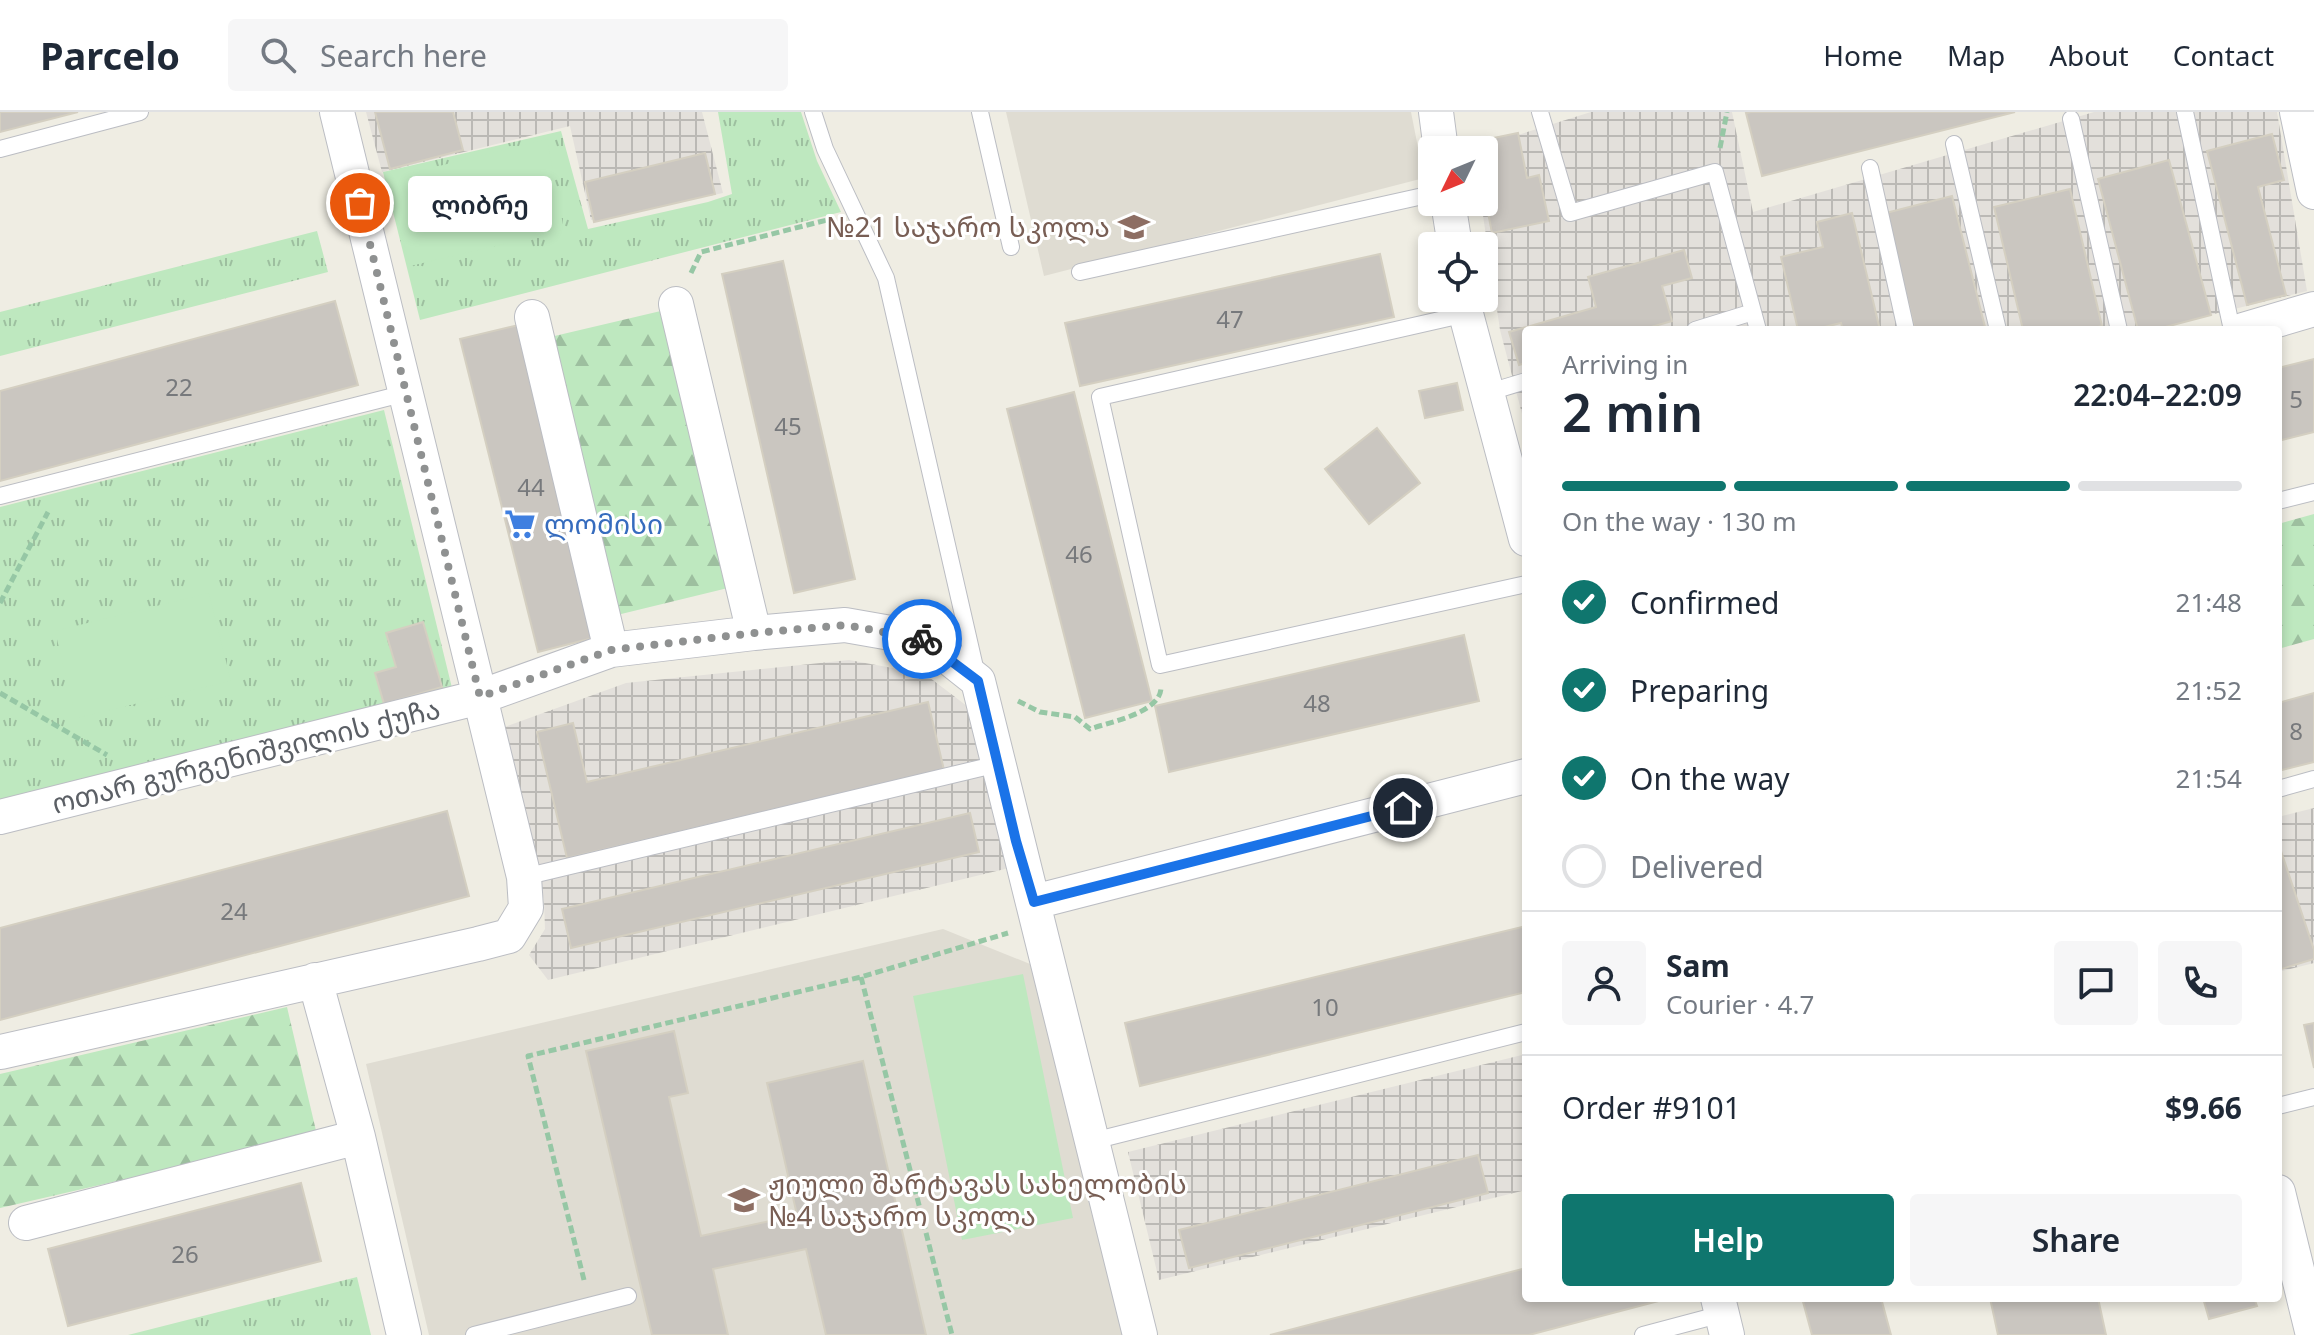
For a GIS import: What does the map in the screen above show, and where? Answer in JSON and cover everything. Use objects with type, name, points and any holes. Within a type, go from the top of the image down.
[{"type":"street","points":[[1,1052],[509,936],[526,908],[524,877],[337,112]]},
{"type":"street","points":[[2297,112],[2314,192]]},
{"type":"street","points":[[676,304],[754,633]]},
{"type":"street","points":[[2257,326],[2314,309]]},
{"type":"street","points":[[1466,312],[1522,524]]},
{"type":"street","points":[[532,317],[611,650]]},
{"type":"street","name":"ოთარ გურგენიშვილის ქუჩა","points":[[0,817],[480,697],[611,650],[845,625],[925,639],[978,681]]},
{"type":"street","points":[[978,681],[1140,1335]]},
{"type":"street","points":[[1034,902],[1522,777]]},
{"type":"street","points":[[315,980],[358,1137],[404,1335]]},
{"type":"street","points":[[26,1223],[358,1137]]},
{"type":"street","points":[[2282,1208],[2313,1335]]},
{"type":"lane","points":[[0,149],[140,112]]},
{"type":"lane","points":[[813,112],[825,149],[886,278],[978,681]]},
{"type":"lane","points":[[980,112],[1011,247]]},
{"type":"lane","points":[[1540,112],[1570,213],[1715,172],[1757,326]]},
{"type":"lane","points":[[2185,112],[2231,326]]},
{"type":"lane","points":[[2071,119],[2118,326]]},
{"type":"lane","points":[[1954,144],[1997,326]]},
{"type":"lane","points":[[1870,168],[1905,326]]},
{"type":"lane","points":[[1080,272],[1418,197]]},
{"type":"lane","points":[[1440,312],[1100,397],[1160,665],[1522,585]]},
{"type":"lane","points":[[1708,326],[1753,312]]},
{"type":"lane","points":[[1486,393],[1522,382]]},
{"type":"lane","points":[[0,496],[406,393]]},
{"type":"lane","points":[[2282,500],[2314,492]]},
{"type":"lane","points":[[524,877],[998,764]]},
{"type":"lane","points":[[2282,788],[2314,779]]},
{"type":"lane","points":[[1093,1141],[1522,1033]]},
{"type":"lane","points":[[2282,1105],[2314,1097]]},
{"type":"lane","points":[[474,1335],[628,1296]]},
{"type":"lane","points":[[1643,1335],[1722,1316]]},
{"type":"path","points":[[1715,172],[1727,112]]},
{"type":"path","points":[[676,304],[701,252],[855,213]]},
{"type":"path","points":[[0,603],[65,479]]},
{"type":"path","points":[[978,681],[1040,712],[1075,717],[1090,729],[1151,708],[1161,694],[1160,665]]},
{"type":"path","points":[[0,693],[149,780]]},
{"type":"path","points":[[591,1306],[528,1056],[861,977],[1011,932],[1034,902]]},
{"type":"path","points":[[861,977],[952,1335]]},
{"type":"shaded area","points":[[366,112],[702,112],[723,193],[591,220],[570,126],[382,172]]},
{"type":"shaded area","name":"№21 საჯარო სკოლა","points":[[1006,112],[1411,112],[1418,148],[1418,180],[1044,276]]},
{"type":"shaded area","points":[[1591,112],[1732,112],[1753,212],[2094,112],[2277,112],[2307,291],[2165,326],[1522,326],[1522,414],[1497,312],[1498,232],[1485,232],[1483,216],[1498,216],[1498,141]]},
{"type":"shaded area","points":[[849,660],[925,674],[976,713],[1009,868],[548,980],[529,955],[545,929],[544,900],[502,728],[626,683]]},
{"type":"shaded area","points":[[2314,808],[2314,963],[2282,971],[2282,816]]},
{"type":"shaded area","name":"ჟიული შარტავას სახელობის №4 საჯარო სკოლა","points":[[943,929],[1030,964],[1126,1335],[429,1335],[366,1064]]},
{"type":"shaded area","points":[[1522,1055],[1522,1191],[1159,1280],[1128,1152]]},
{"type":"green space","points":[[718,112],[801,112],[817,161],[841,212],[420,320],[383,172],[561,131],[588,229],[732,194]]},
{"type":"green space","points":[[547,139],[564,230],[410,266],[387,179]]},
{"type":"green space","points":[[317,231],[328,272],[0,356],[0,312]]},
{"type":"green space","points":[[665,310],[732,587],[613,616],[546,338]]},
{"type":"green space","points":[[384,410],[453,692],[0,808],[0,507]]},
{"type":"green space","points":[[2314,514],[2314,639],[2282,648],[2282,523]]},
{"type":"green space","points":[[209,593],[231,681],[76,718],[55,631]]},
{"type":"green space","points":[[1023,974],[1073,1218],[962,1240],[913,996]]},
{"type":"green space","points":[[287,1007],[317,1135],[0,1208],[0,1074]]},
{"type":"green space","points":[[357,1277],[371,1335],[128,1335]]},
{"type":"building","points":[[0,112],[78,112],[0,132]]},
{"type":"building","points":[[375,112],[453,112],[463,150],[390,169]]},
{"type":"building","points":[[2015,112],[1762,176],[1746,113]]},
{"type":"building","points":[[1518,133],[1527,178],[1539,175],[1549,221],[1492,232],[1489,216],[1498,216],[1498,137]]},
{"type":"building","points":[[2272,134],[2284,180],[2258,187],[2286,295],[2247,305],[2207,151]]},
{"type":"building","points":[[705,153],[715,194],[594,222],[585,182]]},
{"type":"building","points":[[2169,160],[2211,315],[2169,326],[2137,326],[2098,179]]},
{"type":"building","points":[[2070,189],[2102,326],[2022,326],[1994,207]]},
{"type":"building","points":[[1952,196],[1985,326],[1914,326],[1886,213]]},
{"type":"building","points":[[1852,213],[1879,326],[1842,326],[1841,323],[1797,326],[1781,257],[1823,247],[1817,222]]},
{"type":"building","points":[[1684,250],[1692,278],[1662,286],[1672,321],[1655,326],[1530,326],[1596,307],[1588,277]]},
{"type":"building","points":[[1380,254],[1394,317],[1080,386],[1065,323]]},
{"type":"building","points":[[783,261],[855,579],[794,593],[722,274]]},
{"type":"building","points":[[335,301],[358,385],[0,481],[0,391]]},
{"type":"building","points":[[523,324],[601,636],[538,652],[460,339]]},
{"type":"building","points":[[1522,328],[1522,364],[1519,365],[1509,332]]},
{"type":"building","points":[[2314,359],[2314,432],[2282,440],[2282,367]]},
{"type":"building","points":[[1457,383],[1463,410],[1425,418],[1419,391]]},
{"type":"building","points":[[1074,392],[1152,701],[1085,718],[1007,409]]},
{"type":"building","points":[[1377,428],[1420,483],[1369,524],[1325,469]]},
{"type":"building","points":[[423,622],[442,687],[384,704],[375,673],[396,667],[386,633]]},
{"type":"building","points":[[1464,635],[1479,701],[1169,772],[1155,706]]},
{"type":"building","points":[[2314,693],[2314,762],[2282,770],[2282,702]]},
{"type":"building","points":[[928,702],[944,770],[567,858],[537,732],[573,723],[587,782]]},
{"type":"building","points":[[447,811],[469,896],[0,1020],[0,928]]},
{"type":"building","points":[[970,813],[979,852],[571,948],[562,909]]},
{"type":"building","points":[[2282,854],[2314,950],[2314,959],[2282,969]]},
{"type":"building","points":[[1522,927],[1522,993],[1140,1086],[1125,1023]]},
{"type":"building","points":[[2314,1023],[2314,1068],[2304,1025]]},
{"type":"building","points":[[674,1031],[688,1093],[669,1097],[701,1236],[797,1215],[767,1083],[863,1061],[926,1335],[826,1335],[806,1249],[713,1269],[728,1335],[652,1335],[586,1051]]},
{"type":"building","points":[[1478,1155],[1488,1193],[1189,1268],[1179,1230]]},
{"type":"building","points":[[301,1183],[321,1261],[68,1326],[48,1249]]},
{"type":"building","points":[[1522,1269],[1522,1302],[1655,1302],[1529,1335],[1270,1335]]},
{"type":"building","points":[[1803,1302],[1882,1302],[1891,1335],[1812,1335]]},
{"type":"building","points":[[1991,1302],[2099,1302],[2106,1335],[1998,1335]]},
{"type":"building","points":[[2204,1302],[2256,1302],[2257,1306],[2209,1319]]},
{"type":"way so far","points":[[360,203],[480,697],[611,650],[845,625],[922,639]]},
{"type":"place","name":"ლიბრე","points":[[360,203]]},
{"type":"place","name":"№21 საჯარო სკოლა","points":[[1134,227]]},
{"type":"place","name":"ლომისი","points":[[520,524]]},
{"type":"place","name":"ჟიული შარტავას სახელობის №4 საჯარო სკოლა","points":[[744,1200]]},
{"type":"route","points":[[922,639],[978,681],[1016,841],[1034,902],[1403,808]]}]
